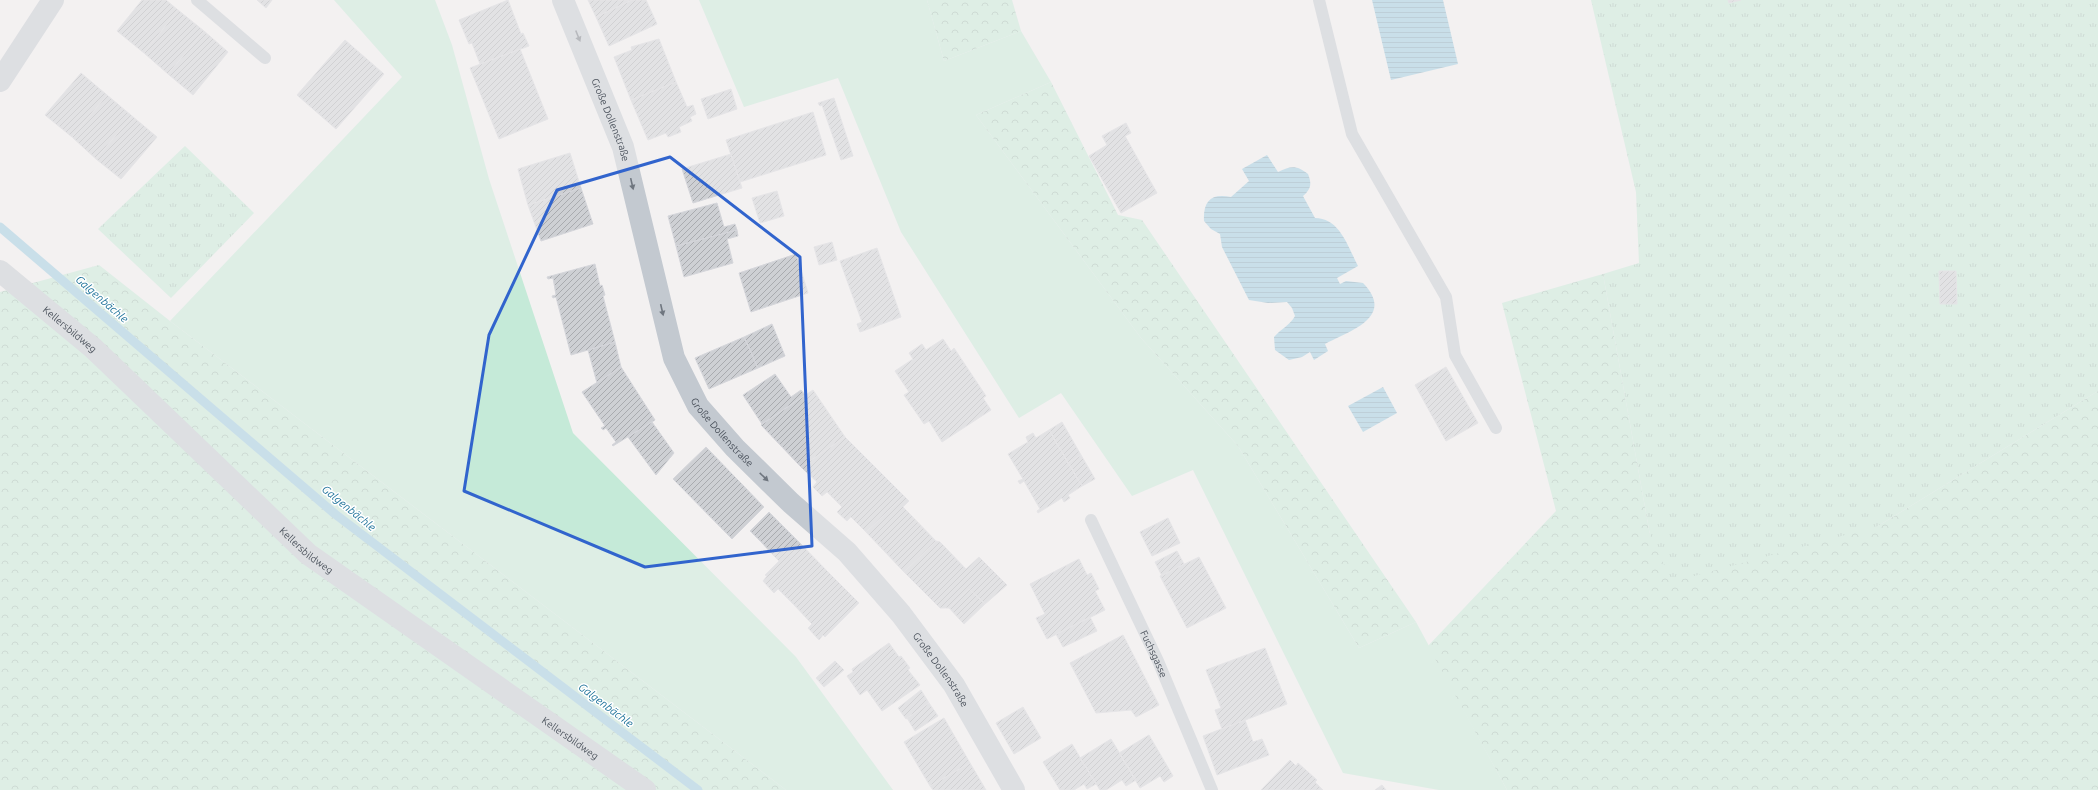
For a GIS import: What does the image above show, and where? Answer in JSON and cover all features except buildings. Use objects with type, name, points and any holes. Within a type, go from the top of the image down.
[{"type":"street","points":[[0,82],[54,0]]},
{"type":"street","name":"Große Dollenstraße","points":[[563,0],[624,147],[674,358],[698,406],[746,459],[792,503],[847,552],[901,614],[954,685],[1014,790]]},
{"type":"street","name":"Kellersbildweg","points":[[0,271],[93,348],[308,554],[645,790]]},
{"type":"lane","points":[[197,0],[265,58]]},
{"type":"lane","points":[[1320,0],[1352,134],[1446,297],[1455,355],[1496,428]]},
{"type":"lane","name":"Fuchsgasse","points":[[1090,520],[1158,661],[1212,790]]},
{"type":"highlighted area","points":[[670,157],[800,257],[809,434],[812,546],[645,567],[464,491],[489,335],[557,190]]},
{"type":"green space","points":[[334,0],[435,0],[452,45],[489,179],[573,433],[796,657],[893,790],[786,790],[170,321],[402,77]]},
{"type":"green space","points":[[699,0],[927,0],[944,61],[1021,31],[1051,82],[976,115],[1141,338],[1238,446],[1359,648],[1416,622],[1507,790],[1439,790],[1343,773],[1193,470],[1132,496],[1061,393],[1019,418],[901,232],[838,78],[744,107]]},
{"type":"green space","points":[[927,0],[1012,0],[1021,31],[944,61]]},
{"type":"green space","points":[[1591,0],[2098,0],[2098,391],[1878,526],[1672,582],[1650,535],[1603,274],[1639,263],[1636,192]]},
{"type":"green space","points":[[1051,82],[1118,215],[1142,220],[1416,622],[1359,648],[1238,446],[1141,338],[976,115]]},
{"type":"green space","points":[[185,146],[254,213],[171,298],[98,229]]},
{"type":"green space","points":[[99,265],[170,321],[786,790],[0,790],[0,292]]},
{"type":"green space","points":[[1603,274],[1650,535],[1878,526],[2098,391],[2098,790],[1507,790],[1428,646],[1556,511],[1502,303]]},
{"type":"water","points":[[1372,0],[1443,0],[1458,64],[1391,80]]},
{"type":"water","points":[[1267,155],[1278,172],[1293,167],[1308,174],[1310,186],[1308,191],[1303,196],[1315,218],[1324,219],[1337,228],[1347,242],[1358,266],[1337,278],[1340,284],[1346,281],[1363,283],[1372,295],[1374,305],[1372,314],[1366,321],[1357,328],[1325,344],[1328,351],[1314,360],[1310,352],[1302,357],[1289,360],[1275,350],[1274,337],[1291,322],[1295,316],[1292,308],[1287,302],[1268,303],[1249,300],[1222,247],[1220,234],[1211,229],[1204,221],[1205,208],[1210,200],[1218,196],[1231,197],[1249,181],[1242,169]]},
{"type":"water","points":[[1383,387],[1397,413],[1363,432],[1348,406]]},
{"type":"waterway","name":"Galgenbächle","points":[[0,227],[335,514],[698,790]]}]
